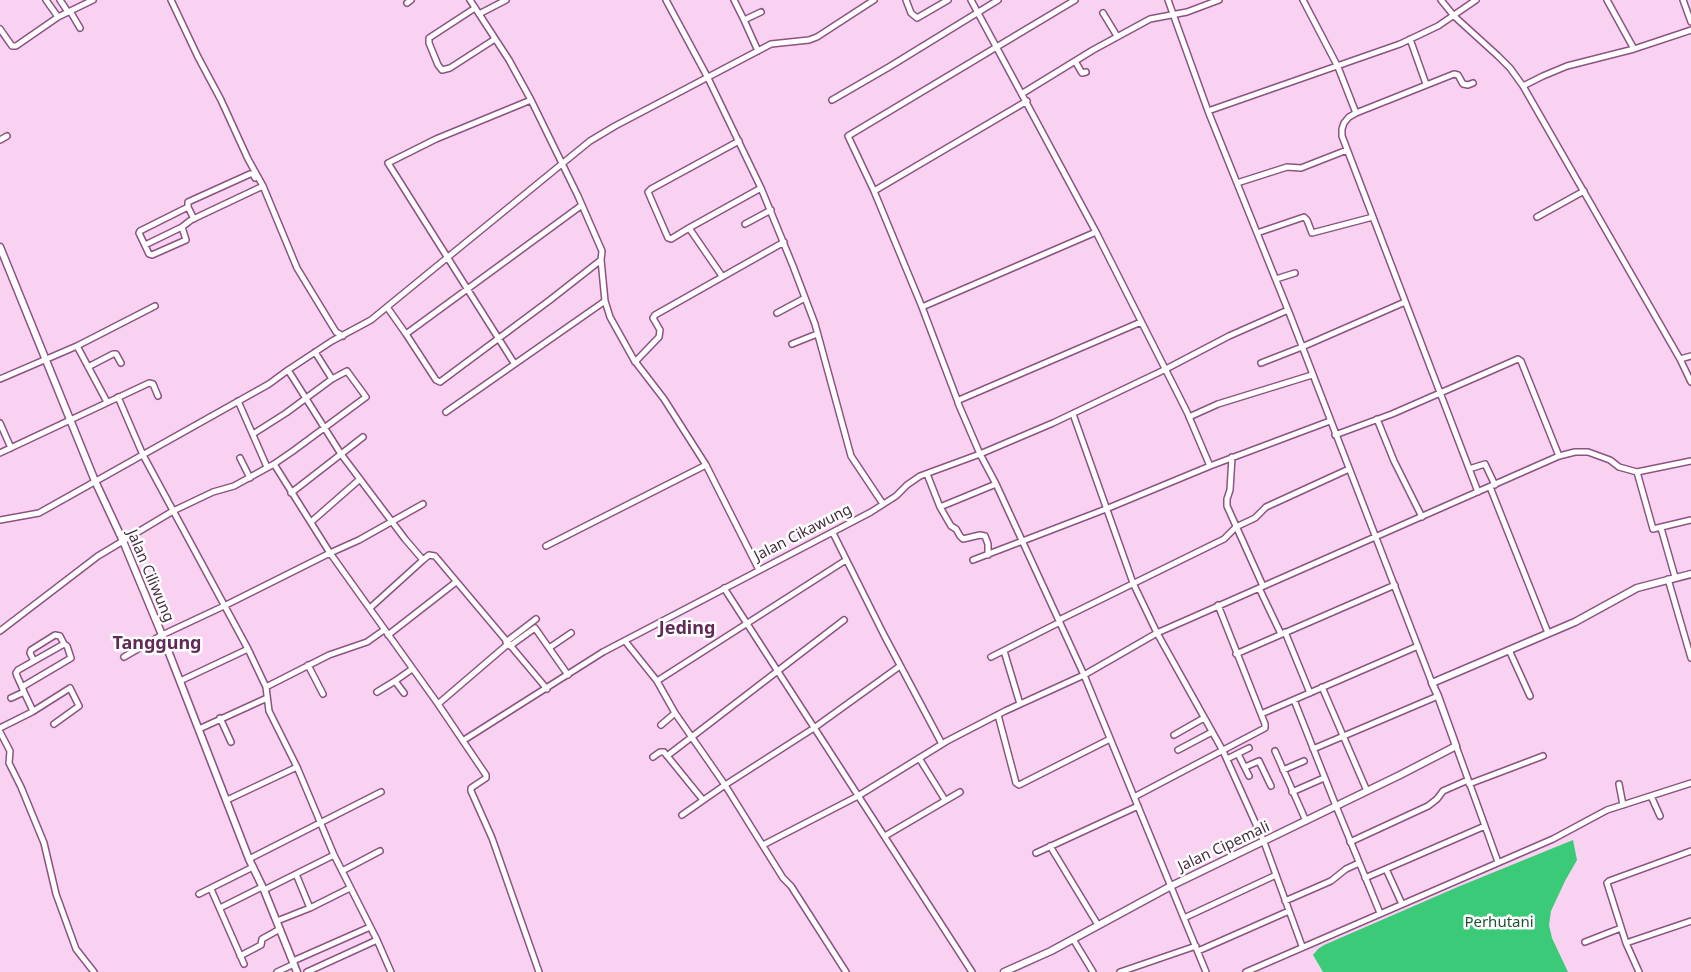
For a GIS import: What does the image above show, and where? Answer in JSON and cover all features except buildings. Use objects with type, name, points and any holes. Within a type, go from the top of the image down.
[{"type":"main road","name":"Jalan Ciliwung","points":[[0,246],[95,481],[123,541],[162,635],[249,859],[263,888],[297,972]]},
{"type":"main road","points":[[1456,746],[1432,683],[1603,608],[1637,588],[1691,574]]},
{"type":"main road","name":"Jalan Cipemali","points":[[1004,972],[1051,951],[1171,886],[1264,842],[1456,746]]},
{"type":"street","points":[[46,0],[58,17]]},
{"type":"street","points":[[60,0],[80,28]]},
{"type":"street","points":[[0,29],[14,47],[58,17],[84,2],[93,0]]},
{"type":"street","points":[[171,0],[221,100],[297,268],[336,332],[343,336]]},
{"type":"street","points":[[470,0],[531,100],[563,162],[582,205],[602,251],[601,260],[610,317],[635,362],[664,399],[706,465],[760,570]]},
{"type":"street","points":[[479,14],[506,0]]},
{"type":"street","points":[[666,0],[708,78],[771,210],[817,334],[848,438],[851,456],[883,504]]},
{"type":"street","points":[[734,0],[758,51]]},
{"type":"street","points":[[0,520],[39,513],[269,384],[332,341],[372,320],[563,162],[590,141],[615,126],[775,43],[803,41],[817,37],[874,0]]},
{"type":"street","points":[[906,0],[911,13],[917,18],[948,0]]},
{"type":"street","points":[[971,0],[1023,93],[1096,232],[1189,417],[1210,466]]},
{"type":"street","points":[[832,100],[998,0]]},
{"type":"street","points":[[1075,0],[848,136],[874,192],[922,307],[958,404],[1084,675],[1205,972]]},
{"type":"street","points":[[1168,0],[1208,111],[1276,279],[1432,683]]},
{"type":"street","points":[[1023,93],[1117,36],[1150,19],[1187,12],[1219,0]]},
{"type":"street","points":[[1303,0],[1338,67],[1356,113]]},
{"type":"street","points":[[1440,0],[1454,16],[1510,68],[1523,86],[1680,359],[1691,382]]},
{"type":"street","points":[[1208,111],[1338,67],[1410,39],[1438,26],[1476,0]]},
{"type":"street","points":[[1607,0],[1634,49]]},
{"type":"street","points":[[1683,0],[1691,22]]},
{"type":"street","points":[[475,8],[429,38],[429,43],[438,65],[442,70],[445,70],[495,39]]},
{"type":"street","points":[[744,20],[761,12]]},
{"type":"street","points":[[1103,13],[1117,36]]},
{"type":"street","points":[[1523,86],[1567,66],[1634,49],[1691,30]]},
{"type":"street","points":[[1410,39],[1426,84]]},
{"type":"street","points":[[1075,61],[1082,73],[1086,72]]},
{"type":"street","points":[[1473,83],[1463,84],[1460,76],[1456,74],[1426,84],[1349,117],[1342,129],[1342,136],[1478,492]]},
{"type":"street","points":[[514,364],[388,163],[436,139],[531,100]]},
{"type":"street","points":[[874,192],[1027,101]]},
{"type":"street","points":[[0,140],[7,136]]},
{"type":"street","points":[[739,141],[648,192],[668,238],[671,239],[761,188]]},
{"type":"street","points":[[1237,183],[1287,167],[1304,167],[1347,150]]},
{"type":"street","points":[[192,220],[187,208],[188,202],[250,174],[254,175],[261,186]]},
{"type":"street","points":[[144,245],[261,186]]},
{"type":"street","points":[[1536,217],[1584,191]]},
{"type":"street","points":[[406,334],[582,205]]},
{"type":"street","points":[[182,227],[186,240],[152,256],[149,254],[139,233],[187,208]]},
{"type":"street","points":[[745,224],[771,210]]},
{"type":"street","points":[[1257,233],[1304,217],[1312,232],[1372,217]]},
{"type":"street","points":[[689,228],[722,276]]},
{"type":"street","points":[[922,307],[1096,232]]},
{"type":"street","points":[[635,362],[659,337],[660,330],[654,318],[655,315],[784,242]]},
{"type":"street","points":[[387,308],[438,382],[601,260]]},
{"type":"street","points":[[1276,279],[1295,273]]},
{"type":"street","points":[[777,313],[805,298]]},
{"type":"street","points":[[446,412],[606,301]]},
{"type":"street","points":[[1262,363],[1404,302]]},
{"type":"street","points":[[0,379],[77,346],[155,306]]},
{"type":"street","name":"Jalan Cikawung","points":[[464,740],[547,689],[602,652],[833,532],[899,494],[916,479],[1074,414],[1229,336],[1288,310]]},
{"type":"street","points":[[958,402],[1141,322]]},
{"type":"street","points":[[332,341],[336,332]]},
{"type":"street","points":[[792,344],[817,334]]},
{"type":"street","points":[[77,346],[107,402]]},
{"type":"street","points":[[315,352],[332,379]]},
{"type":"street","points":[[88,367],[113,354],[116,354],[121,363]]},
{"type":"street","points":[[1680,359],[1691,356]]},
{"type":"street","points":[[1335,435],[1440,394],[1518,359],[1521,361],[1559,456]]},
{"type":"street","points":[[288,370],[340,454],[423,560]]},
{"type":"street","points":[[0,631],[98,556],[173,511],[212,492],[234,486],[274,464],[366,397],[346,370],[253,434]]},
{"type":"street","points":[[1189,417],[1218,404],[1312,375]]},
{"type":"street","points":[[0,454],[150,382],[158,396]]},
{"type":"street","points":[[118,397],[143,455],[248,649],[266,687],[270,711],[297,767],[334,855],[391,972]]},
{"type":"street","points":[[238,401],[267,467]]},
{"type":"street","points":[[1074,414],[1133,583],[1157,633],[1223,751],[1264,842],[1302,946]]},
{"type":"street","points":[[1377,419],[1394,461],[1422,516]]},
{"type":"street","points":[[974,560],[1210,466],[1330,421]]},
{"type":"street","points":[[0,423],[11,448]]},
{"type":"street","points":[[291,493],[363,438]]},
{"type":"street","points":[[763,845],[858,796],[942,744],[1020,704],[1084,675],[1157,633],[1559,456],[1580,451],[1588,452],[1610,460],[1618,467],[1637,472],[1691,461]]},
{"type":"street","points":[[240,458],[250,478]]},
{"type":"street","points":[[1232,458],[1230,490],[1226,502],[1261,587],[1310,693]]},
{"type":"street","points":[[274,464],[330,553],[464,740],[486,775],[486,778],[471,788],[470,791],[492,838],[539,972]]},
{"type":"street","points":[[1468,469],[1485,464],[1548,633]]},
{"type":"street","points":[[546,546],[706,465]]},
{"type":"street","points":[[991,657],[1133,583],[1224,539],[1236,527],[1254,518],[1266,507],[1349,469]]},
{"type":"street","points":[[1637,472],[1653,530],[1691,520]]},
{"type":"street","points":[[927,474],[950,526],[963,539],[980,535],[985,536],[988,554]]},
{"type":"street","points":[[311,522],[360,479]]},
{"type":"street","points":[[940,507],[996,484]]},
{"type":"street","points":[[124,657],[162,635],[392,522],[423,504]]},
{"type":"street","points":[[1661,528],[1691,658]]},
{"type":"street","points":[[833,532],[900,666],[942,744]]},
{"type":"street","points":[[370,608],[429,555],[435,556],[547,689]]},
{"type":"street","points":[[657,682],[747,622],[846,560]]},
{"type":"street","points":[[266,687],[308,665],[342,650],[367,642],[386,632],[456,582]]},
{"type":"street","points":[[1236,654],[1395,585]]},
{"type":"street","points":[[724,588],[971,971]]},
{"type":"street","points":[[1134,797],[1264,729],[1265,724],[1218,605]]},
{"type":"street","points":[[438,704],[536,619]]},
{"type":"street","points":[[667,756],[844,620]]},
{"type":"street","points":[[508,644],[535,628],[568,675]]},
{"type":"street","points":[[549,648],[571,633]]},
{"type":"street","points":[[11,698],[71,658],[67,646],[60,636],[55,635],[30,652],[34,661]]},
{"type":"street","points":[[625,641],[657,682],[846,972]]},
{"type":"street","points":[[33,711],[16,673],[18,670],[64,644]]},
{"type":"street","points":[[1261,714],[1418,646]]},
{"type":"street","points":[[180,681],[248,649]]},
{"type":"street","points":[[1509,650],[1530,696]]},
{"type":"street","points":[[1004,651],[1020,704]]},
{"type":"street","points":[[308,665],[323,694]]},
{"type":"street","points":[[682,815],[814,728],[900,666]]},
{"type":"street","points":[[377,692],[412,668]]},
{"type":"street","points":[[395,681],[404,693]]},
{"type":"street","points":[[1322,687],[1367,791]]},
{"type":"street","points":[[54,724],[79,706],[70,688],[0,730],[10,751],[9,763],[44,843],[56,894],[76,949],[94,972]]},
{"type":"street","points":[[1313,749],[1438,696]]},
{"type":"street","points":[[199,729],[267,698]]},
{"type":"street","points":[[1294,700],[1380,913]]},
{"type":"street","points":[[661,725],[675,712]]},
{"type":"street","points":[[998,715],[1016,783],[1019,785],[1110,739]]},
{"type":"street","points":[[220,718],[231,742]]},
{"type":"street","points":[[1174,734],[1204,718]]},
{"type":"street","points":[[1178,750],[1212,732]]},
{"type":"street","points":[[1456,746],[1498,862]]},
{"type":"street","points":[[1226,759],[1249,748]]},
{"type":"street","points":[[653,757],[662,751],[703,800]]},
{"type":"street","points":[[1275,751],[1306,821]]},
{"type":"street","points":[[1238,754],[1249,776]]},
{"type":"street","points":[[1350,842],[1428,806],[1443,791],[1543,756]]},
{"type":"street","points":[[919,758],[945,800]]},
{"type":"street","points":[[1245,768],[1258,761],[1271,786]]},
{"type":"street","points":[[1283,770],[1304,761]]},
{"type":"street","points":[[227,800],[297,767]]},
{"type":"street","points":[[1292,792],[1324,778]]},
{"type":"street","points":[[1619,784],[1623,805]]},
{"type":"street","points":[[1246,972],[1260,969],[1302,946],[1553,839],[1608,810],[1691,784]]},
{"type":"street","points":[[249,859],[381,792]]},
{"type":"street","points":[[885,836],[960,792]]},
{"type":"street","points":[[1652,796],[1660,816]]},
{"type":"street","points":[[1036,853],[1138,806]]},
{"type":"street","points":[[1365,878],[1485,826]]},
{"type":"street","points":[[1050,846],[1098,926]]},
{"type":"street","points":[[342,871],[380,851]]},
{"type":"street","points":[[1638,972],[1607,886],[1608,882],[1691,851]]},
{"type":"street","points":[[220,908],[334,855]]},
{"type":"street","points":[[1285,901],[1331,881],[1337,875],[1359,863]]},
{"type":"street","points":[[199,894],[253,867]]},
{"type":"street","points":[[1386,869],[1402,904]]},
{"type":"street","points":[[296,874],[310,908]]},
{"type":"street","points":[[1184,918],[1276,875]]},
{"type":"street","points":[[277,921],[310,908],[350,888]]},
{"type":"street","points":[[211,889],[244,964]]},
{"type":"street","points":[[1120,972],[1197,949],[1289,911]]},
{"type":"street","points":[[1626,943],[1691,921]]},
{"type":"street","points":[[278,972],[293,962],[370,927]]},
{"type":"street","points":[[1585,942],[1621,928]]},
{"type":"street","points":[[240,956],[261,945],[262,939],[280,929]]},
{"type":"street","points":[[1073,939],[1093,972]]},
{"type":"street","points":[[307,972],[377,940]]},
{"type":"green space","name":"Perhutani","points":[[1573,840],[1577,860],[1551,911],[1549,925],[1552,938],[1568,972],[1323,972],[1313,955],[1324,945],[1460,886]]},
{"type":"district","name":"Jeding","points":[[687,629]]},
{"type":"district","name":"Tanggung","points":[[157,644]]}]
